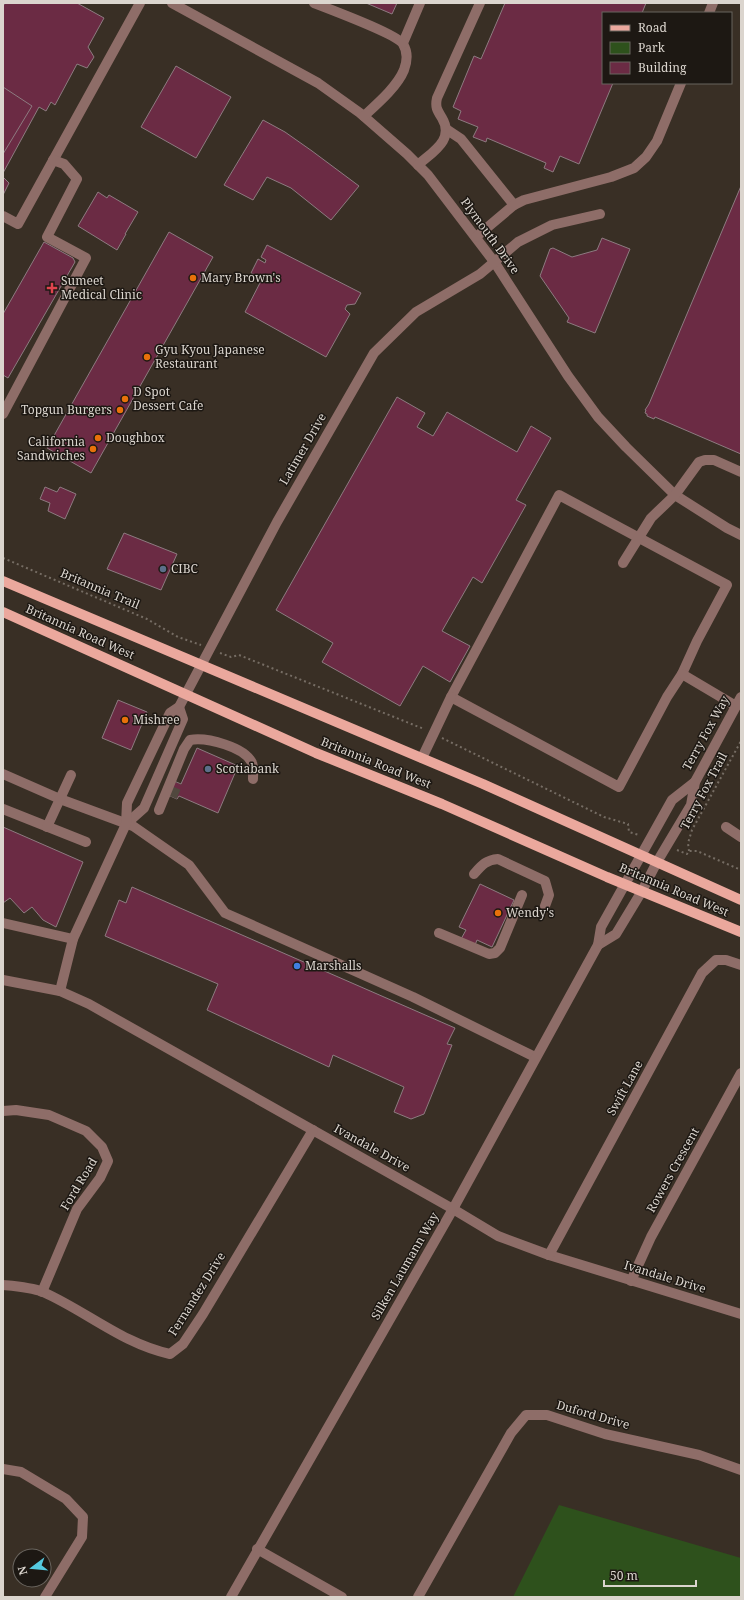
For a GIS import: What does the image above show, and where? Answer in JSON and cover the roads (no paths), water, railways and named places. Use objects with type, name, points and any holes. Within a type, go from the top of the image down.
[{"type":"main road","name":"Britannia Road West","points":[[3,581],[483,784],[741,900]]},
{"type":"main road","name":"Britannia Road West","points":[[3,612],[316,753],[442,804],[642,891],[741,932]]},
{"type":"street","points":[[3,216],[18,224],[140,3]]},
{"type":"street","name":"Plymouth Drive","points":[[172,3],[318,83],[364,116],[418,165],[428,175],[495,262],[568,376],[598,417],[675,495],[727,528],[741,535]]},
{"type":"street","points":[[314,3],[391,35],[403,43],[407,54],[404,71],[391,89],[364,116]]},
{"type":"street","points":[[403,43],[420,3]]},
{"type":"street","points":[[418,165],[443,142],[446,129],[443,120],[436,110],[436,98],[480,3]]},
{"type":"street","points":[[476,237],[514,205],[524,200],[537,195],[611,177],[634,168],[646,157],[657,142],[681,84]]},
{"type":"street","points":[[446,129],[461,139],[514,205]]},
{"type":"street","points":[[3,414],[86,258],[47,237],[77,179],[64,164],[53,160]]},
{"type":"street","name":"Latimer Drive","points":[[180,707],[289,501],[374,353],[416,312],[480,274],[518,242],[552,225],[600,214]]},
{"type":"street","points":[[623,563],[651,518],[675,495],[699,462],[714,460],[741,472]]},
{"type":"street","points":[[422,758],[451,697],[559,495],[727,585],[697,641],[682,674],[667,697],[619,787],[451,697]]},
{"type":"street","points":[[682,674],[736,706]]},
{"type":"street","name":"Terry Fox Way","points":[[642,891],[657,862],[691,805],[694,782],[741,697]]},
{"type":"street","points":[[60,991],[73,939],[126,824],[127,803],[170,713],[180,707],[183,719],[144,808],[126,824]]},
{"type":"street","points":[[172,797],[170,802],[160,807],[184,749],[190,740],[198,738],[210,740],[246,754],[253,764],[253,779]]},
{"type":"street","points":[[178,764],[178,783]]},
{"type":"street","points":[[3,774],[60,799],[133,826],[189,865],[225,913],[413,997],[536,1057]]},
{"type":"street","points":[[48,827],[71,775]]},
{"type":"street","name":"Terry Fox Way","points":[[626,884],[672,800],[694,782]]},
{"type":"street","points":[[3,809],[86,842]]},
{"type":"street","points":[[726,827],[741,836]]},
{"type":"street","points":[[474,874],[484,862],[498,859],[545,881],[549,895],[546,906]]},
{"type":"street","name":"Silken Laumann Way","points":[[231,1597],[452,1209],[598,945],[601,928],[626,884]]},
{"type":"street","name":"Silken Laumann Way","points":[[598,945],[616,934],[642,891]]},
{"type":"street","points":[[439,933],[489,954],[495,953],[500,948],[522,895]]},
{"type":"street","points":[[3,923],[73,939]]},
{"type":"street","name":"Swift Lane","points":[[549,1255],[702,973],[716,960],[726,960],[741,965]]},
{"type":"street","name":"Ivandale Drive","points":[[3,980],[60,991],[89,1004],[498,1236],[549,1255],[741,1314]]},
{"type":"street","name":"Rowers Crescent","points":[[631,1281],[651,1237],[741,1073]]},
{"type":"street","name":"Ford Road","points":[[3,1111],[16,1110],[49,1115],[86,1131],[102,1147],[108,1161],[100,1178],[77,1209],[42,1292]]},
{"type":"street","name":"Fernandez Drive","points":[[3,1285],[42,1292],[131,1340],[152,1350],[170,1354],[183,1344],[203,1314],[313,1130]]},
{"type":"street","name":"Duford Drive","points":[[418,1597],[511,1433],[526,1415],[547,1415],[605,1434],[700,1455],[741,1470]]},
{"type":"street","points":[[3,1469],[21,1472],[66,1499],[83,1517],[82,1537],[45,1597]]},
{"type":"street","points":[[257,1549],[342,1597]]},
{"type":"tunnel","points":[[172,797],[178,783]]},
{"type":"place","name":"Mary Brown's","points":[[193,278]]},
{"type":"place","name":"Sumeet Medical Clinic","points":[[52,288]]},
{"type":"place","name":"Gyu Kyou Japanese Restaurant","points":[[147,357]]},
{"type":"place","name":"D Spot Dessert Cafe","points":[[125,399]]},
{"type":"place","name":"Topgun Burgers","points":[[120,410]]},
{"type":"place","name":"Doughbox","points":[[98,438]]},
{"type":"place","name":"California Sandwiches","points":[[93,449]]},
{"type":"place","name":"CIBC","points":[[163,569]]},
{"type":"place","name":"Mishree","points":[[125,720]]},
{"type":"place","name":"Scotiabank","points":[[208,769]]},
{"type":"place","name":"Wendy's","points":[[498,913]]},
{"type":"place","name":"Marshalls","points":[[297,966]]}]
